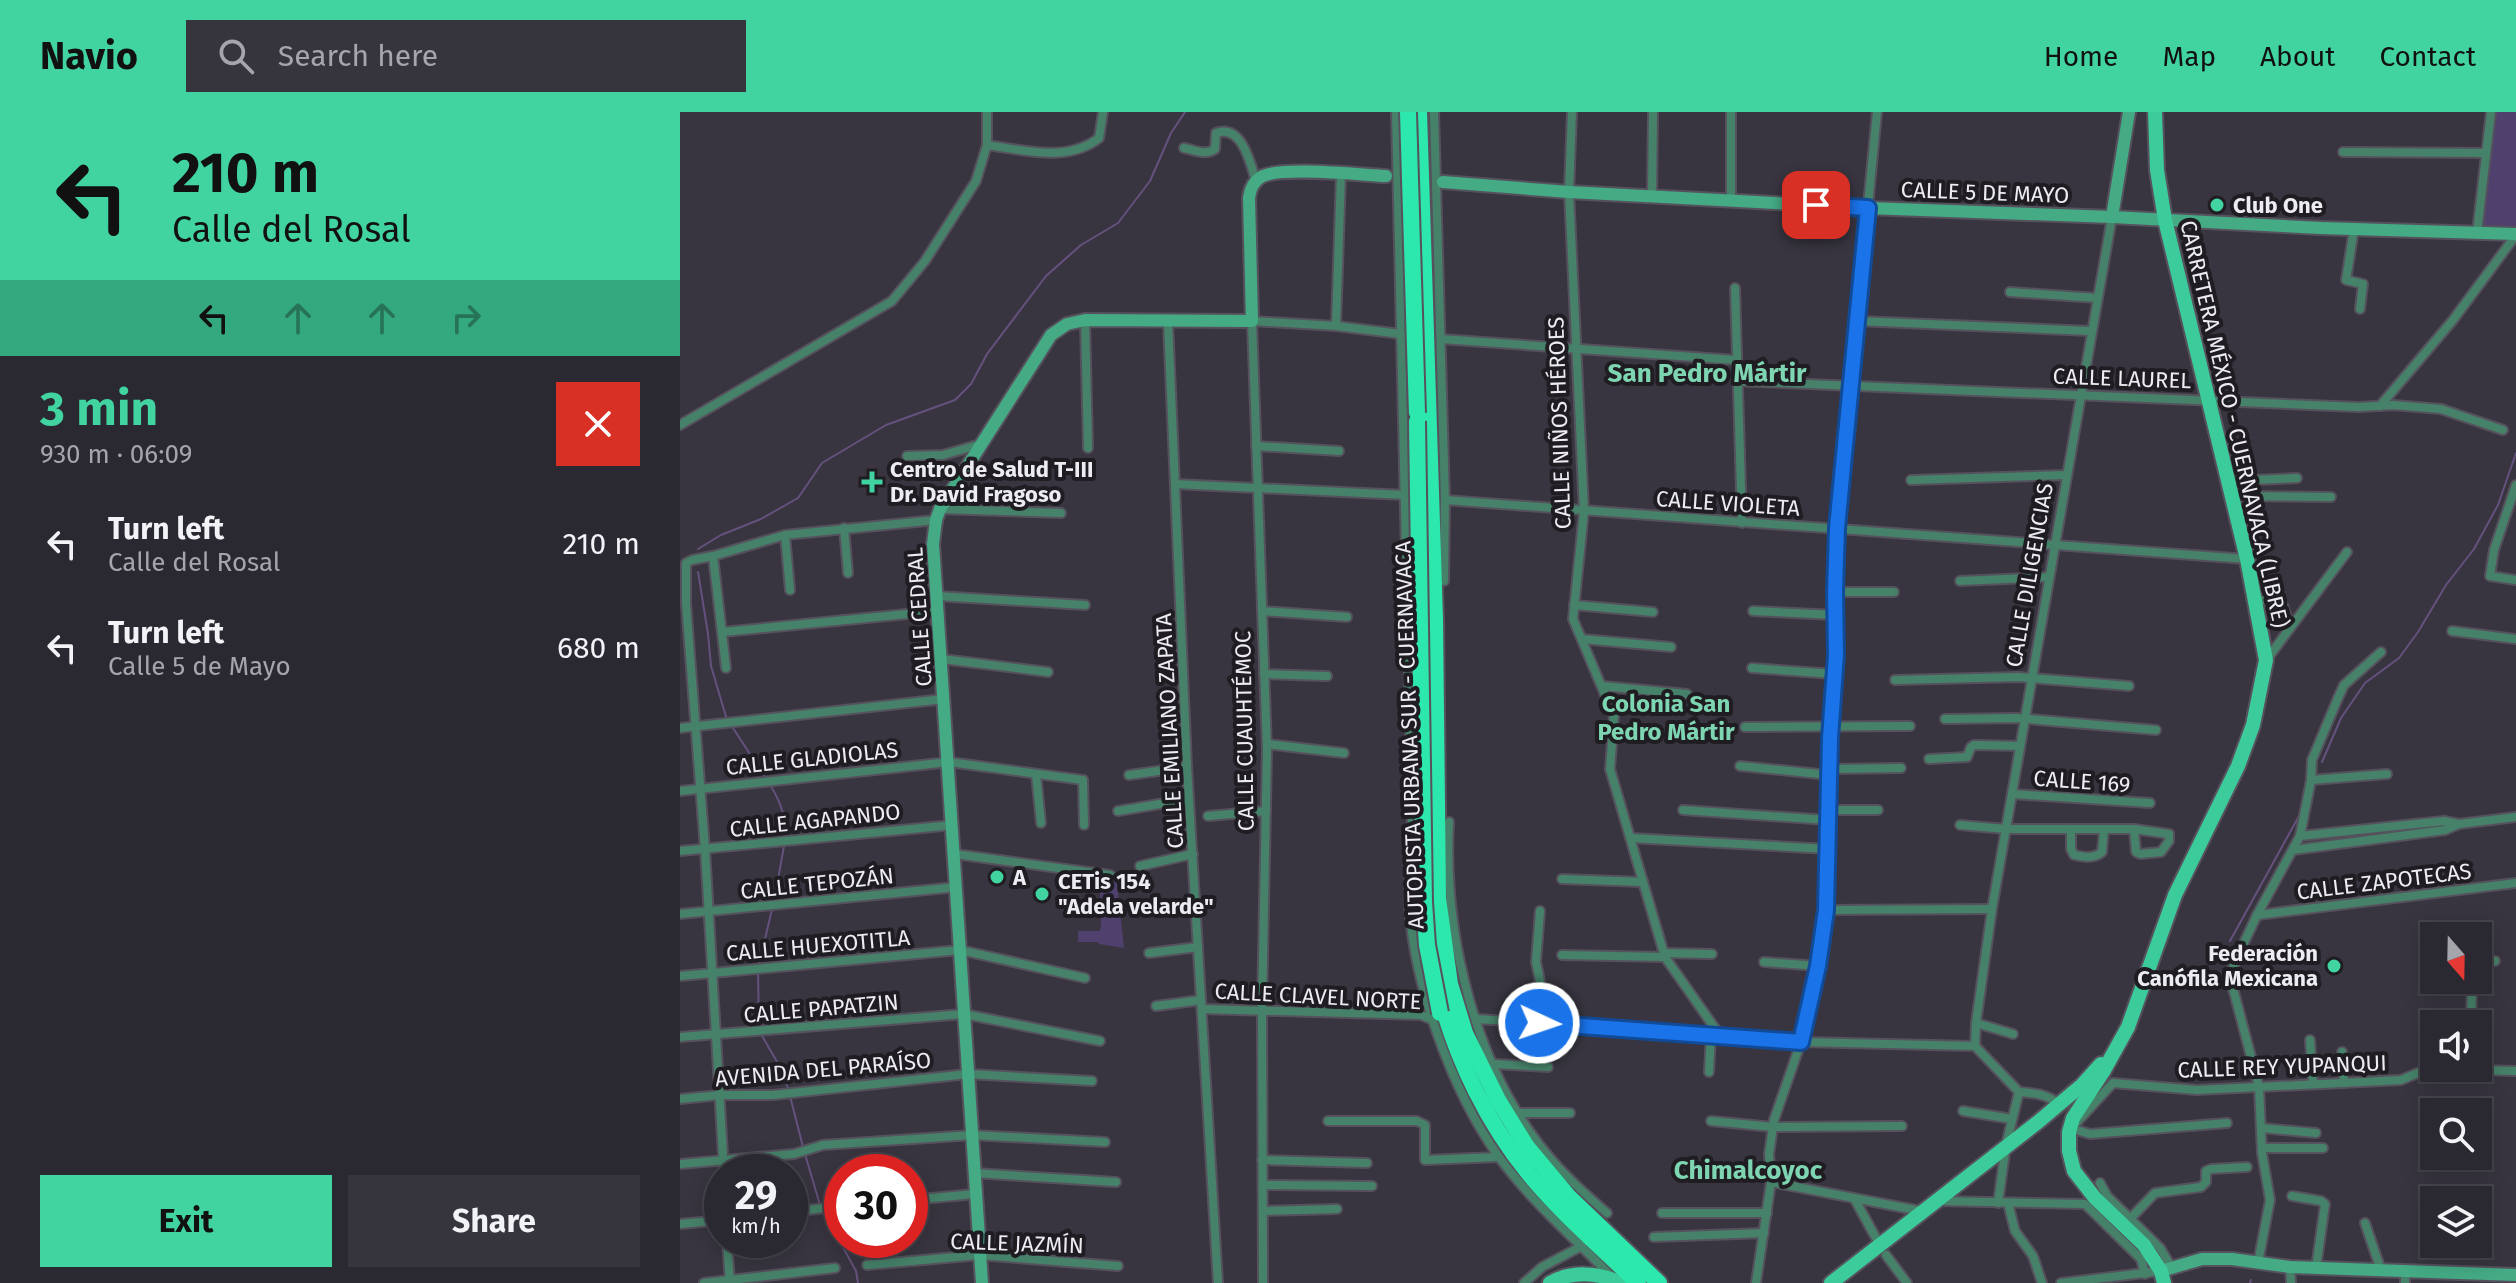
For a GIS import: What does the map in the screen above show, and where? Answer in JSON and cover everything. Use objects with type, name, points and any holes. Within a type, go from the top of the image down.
[{"type":"highway","points":[[1411,112],[1435,619],[1438,898],[1450,984],[1465,1033],[1498,1100],[1527,1147],[1568,1196],[1659,1283]]},
{"type":"highway","points":[[1411,112],[1425,688],[1418,817],[1431,954],[1452,1039],[1501,1135],[1529,1174],[1565,1214],[1638,1283]]},
{"type":"highway","name":"AUTOPISTA URBANA SUR - CUERNAVACA","points":[[1411,112],[1424,902],[1434,991],[1464,1077],[1481,1112],[1507,1153],[1536,1191],[1622,1282]]},
{"type":"highway","name":"AUTOPISTA URBANA SUR - CUERNAVACA","points":[[1411,112],[1432,870],[1440,959],[1465,1051],[1504,1129],[1534,1172],[1568,1209],[1653,1283]]},
{"type":"highway","points":[[1435,619],[1445,601],[1444,581]]},
{"type":"main road","name":"CARRETERA MÉXICO - CUERNAVACA (LIBRE)","points":[[2071,1129],[2073,1118],[2128,1027],[2175,895],[2242,755],[2258,709],[2266,660],[2247,559],[2165,220],[2157,170],[2155,112]]},
{"type":"main road","name":"CARRETERA MÉXICO - CUERNAVACA (LIBRE)","points":[[1831,1283],[2059,1104],[2082,1085],[2112,1052]]},
{"type":"main road","points":[[2059,1104],[2071,1129],[2069,1151],[2074,1171],[2095,1198],[2128,1221],[2166,1274]]},
{"type":"main road","points":[[1550,1283],[1569,1275],[1591,1275],[1622,1282]]},
{"type":"street","points":[[680,425],[892,301],[925,261],[976,181],[987,145],[987,112]]},
{"type":"street","points":[[987,145],[1051,154],[1086,148],[1099,138],[1103,112]]},
{"type":"street","points":[[1396,112],[1405,495],[1418,817],[1409,897],[1416,956],[1433,1020],[1471,1111],[1499,1157],[1531,1196],[1622,1282]]},
{"type":"street","points":[[1434,112],[1445,500],[1444,581]]},
{"type":"street","name":"CALLE NIÑOS HÉROES","points":[[1572,112],[1569,192],[1584,511],[1573,619],[1614,716],[1610,769],[1664,955],[1715,1034]]},
{"type":"street","points":[[1652,196],[1653,112]]},
{"type":"street","points":[[1731,112],[1731,200]]},
{"type":"street","points":[[1756,1283],[1771,1182],[1769,1154],[1773,1127],[1801,1042],[1818,966],[1826,910],[1837,528],[1877,112]]},
{"type":"street","name":"CALLE DILIGENCIAS","points":[[1975,1046],[1992,909],[2129,112]]},
{"type":"street","points":[[2477,233],[2491,112]]},
{"type":"street","points":[[1184,148],[1204,153],[1212,151],[1215,149],[1216,133],[1224,131],[1242,143],[1256,181],[1273,172],[1386,176]]},
{"type":"street","points":[[2343,152],[2486,153]]},
{"type":"street","points":[[1336,326],[1341,174]]},
{"type":"street","name":"CALLE CUAUHTÉMOC","points":[[1256,181],[1249,198],[1267,744],[1262,1010],[1263,1283]]},
{"type":"street","name":"CALLE 5 DE MAYO","points":[[1443,182],[1868,208],[2516,234]]},
{"type":"street","points":[[2354,229],[2346,280],[2363,284],[2360,309]]},
{"type":"street","name":"CALLE 5 DE MAYO","points":[[2380,406],[2453,320],[2516,234]]},
{"type":"street","points":[[1735,288],[1742,523]]},
{"type":"street","points":[[2010,292],[2097,298]]},
{"type":"street","points":[[1085,320],[1088,448]]},
{"type":"street","name":"CALLE CEDRAL","points":[[982,1283],[933,544],[938,514],[1051,335],[1067,324],[1085,320],[1252,321],[1401,334]]},
{"type":"street","points":[[1857,321],[2091,331]]},
{"type":"street","name":"CALLE EMILIANO ZAPATA","points":[[1168,322],[1187,767],[1218,1283]]},
{"type":"street","points":[[1441,339],[1736,360]]},
{"type":"street","name":"CALLE LAUREL","points":[[1736,381],[2421,406],[2441,409],[2503,430]]},
{"type":"street","points":[[907,456],[943,455],[981,444]]},
{"type":"street","points":[[1256,446],[1339,451]]},
{"type":"street","points":[[1911,480],[2066,475]]},
{"type":"street","points":[[2230,488],[2297,478]]},
{"type":"street","points":[[1175,484],[1405,495]]},
{"type":"street","points":[[2516,485],[2494,550],[2490,576],[2516,580]]},
{"type":"street","points":[[2230,488],[2331,497]]},
{"type":"street","name":"CALLE VIOLETA","points":[[1445,500],[2247,559]]},
{"type":"street","points":[[724,1154],[705,849],[695,726],[685,665],[683,603],[686,563],[785,535],[938,514],[1061,513]]},
{"type":"street","points":[[844,528],[848,573]]},
{"type":"street","points":[[785,535],[790,590]]},
{"type":"street","points":[[2266,660],[2347,552]]},
{"type":"street","points":[[713,556],[726,668]]},
{"type":"street","points":[[1960,581],[2049,577]]},
{"type":"street","points":[[1835,592],[1894,592]]},
{"type":"street","points":[[937,596],[1085,605]]},
{"type":"street","points":[[2256,600],[2279,601],[2290,628]]},
{"type":"street","points":[[1574,605],[1653,612]]},
{"type":"street","points":[[722,632],[938,611]]},
{"type":"street","points":[[1262,611],[1347,617]]},
{"type":"street","points":[[1753,611],[1836,615]]},
{"type":"street","points":[[2452,631],[2516,639]]},
{"type":"street","points":[[1582,639],[1671,647]]},
{"type":"street","points":[[2258,1263],[2270,1200],[2262,1151],[2259,1087],[2230,977],[2257,915],[2300,836],[2312,760],[2319,738],[2344,685],[2381,652]]},
{"type":"street","points":[[942,659],[1048,672]]},
{"type":"street","points":[[1752,668],[1834,674]]},
{"type":"street","points":[[1264,674],[1327,676]]},
{"type":"street","points":[[1895,680],[2032,678],[2129,686]]},
{"type":"street","points":[[1602,686],[1687,694]]},
{"type":"street","points":[[680,728],[944,699]]},
{"type":"street","points":[[1945,719],[2016,718],[2156,730]]},
{"type":"street","points":[[1745,727],[1910,726]]},
{"type":"street","points":[[1267,744],[1344,753]]},
{"type":"street","points":[[1929,759],[1967,757],[1974,745],[2020,746]]},
{"type":"street","name":"CALLE GLADIOLAS","points":[[680,791],[949,762],[1083,780],[1084,825]]},
{"type":"street","points":[[1740,766],[1829,772],[1901,768]]},
{"type":"street","points":[[1129,775],[1187,767]]},
{"type":"street","points":[[1036,774],[1041,823]]},
{"type":"street","points":[[2311,780],[2387,774]]},
{"type":"street","name":"CALLE 169","points":[[2012,794],[2150,803]]},
{"type":"street","points":[[1118,811],[1189,799]]},
{"type":"street","points":[[1683,810],[1828,815],[1878,810]]},
{"type":"street","points":[[1208,816],[1266,811]]},
{"type":"street","points":[[2293,850],[2445,830],[2459,824],[2516,817]]},
{"type":"street","points":[[2300,836],[2416,823],[2444,821],[2459,824]]},
{"type":"street","points":[[1449,822],[1447,857],[1460,963],[1476,1019],[1494,1064],[1519,1113],[1558,1167],[1607,1213]]},
{"type":"street","points":[[2416,823],[2417,834]]},
{"type":"street","name":"CALLE AGAPANDO","points":[[680,851],[953,825]]},
{"type":"street","points":[[1960,825],[2006,829],[2134,829],[2169,834],[2169,841],[2161,852],[2140,854],[2136,852],[2134,829]]},
{"type":"street","points":[[2375,828],[2376,839]]},
{"type":"street","points":[[2071,829],[2071,849],[2074,855],[2082,857],[2097,856],[2102,852],[2104,829]]},
{"type":"street","points":[[2341,831],[2341,843]]},
{"type":"street","points":[[1631,838],[1827,849]]},
{"type":"street","points":[[955,854],[1110,875]]},
{"type":"street","points":[[1140,866],[1193,854]]},
{"type":"street","points":[[1562,879],[1643,882]]},
{"type":"street","name":"CALLE ZAPOTECAS","points":[[2257,915],[2516,883]]},
{"type":"street","name":"CALLE TEPOZÁN","points":[[680,914],[957,887]]},
{"type":"street","points":[[1826,910],[1992,909]]},
{"type":"street","points":[[1539,1023],[1540,981],[1536,962],[1540,911]]},
{"type":"street","points":[[1149,953],[1198,947]]},
{"type":"street","name":"CALLE HUEXOTITLA","points":[[680,976],[960,950],[1085,978]]},
{"type":"street","points":[[1562,955],[1712,954]]},
{"type":"street","points":[[1764,962],[1818,966]]},
{"type":"street","name":"CALLE CLAVEL NORTE","points":[[1156,1006],[1202,1004],[1262,1010],[1421,1015],[1433,1020]]},
{"type":"street","name":"CALLE PAPATZIN","points":[[680,1037],[964,1014],[1100,1041]]},
{"type":"street","points":[[1476,1019],[1801,1042],[1975,1046],[2019,1092],[2039,1093],[2059,1104]]},
{"type":"street","points":[[1976,1023],[2013,1034]]},
{"type":"street","points":[[1709,1072],[1715,1034]]},
{"type":"street","points":[[2310,1040],[2313,1084]]},
{"type":"street","points":[[2342,1052],[2344,1083]]},
{"type":"street","points":[[1494,1064],[1548,1067]]},
{"type":"street","name":"CALLE REY YUPANQUI","points":[[2492,1070],[2516,1071]]},
{"type":"street","name":"CALLE REY YUPANQUI","points":[[2071,1129],[2113,1083],[2197,1090],[2401,1080],[2420,1072]]},
{"type":"street","name":"AVENIDA DEL PARAÍSO","points":[[680,1099],[773,1095],[968,1074],[1092,1081]]},
{"type":"street","points":[[2019,1092],[2006,1145],[2003,1203],[2015,1231],[2033,1256],[2042,1283]]},
{"type":"street","points":[[1963,1111],[2012,1119]]},
{"type":"street","points":[[1519,1113],[1570,1113]]},
{"type":"street","points":[[1328,1121],[1417,1121],[1425,1125],[1425,1160],[1499,1157]]},
{"type":"street","points":[[1711,1121],[1773,1127],[1902,1126]]},
{"type":"street","points":[[2071,1129],[2090,1134],[2227,1123]]},
{"type":"street","points":[[2261,1128],[2316,1133]]},
{"type":"street","points":[[794,1154],[823,1145],[973,1135],[1105,1142]]},
{"type":"street","points":[[2262,1151],[2323,1148]]},
{"type":"street","points":[[1262,1160],[1367,1163]]},
{"type":"street","points":[[680,1164],[704,1162]]},
{"type":"street","points":[[2100,1183],[2128,1221],[2155,1193],[2201,1187],[2206,1182],[2206,1171],[2211,1169],[2247,1167]]},
{"type":"street","points":[[974,1173],[1116,1182]]},
{"type":"street","points":[[1771,1182],[1921,1211]]},
{"type":"street","points":[[1263,1185],[1372,1186]]},
{"type":"street","points":[[928,1198],[975,1194]]},
{"type":"street","points":[[2292,1196],[2325,1204],[2316,1268]]},
{"type":"street","points":[[1854,1198],[1876,1238]]},
{"type":"street","points":[[1934,1201],[2085,1204],[2141,1259],[2145,1274]]},
{"type":"street","points":[[1263,1211],[1337,1209]]},
{"type":"street","points":[[1662,1213],[1767,1213]]},
{"type":"street","points":[[680,1224],[704,1222]]},
{"type":"street","points":[[2365,1223],[2375,1274]]},
{"type":"street","points":[[1654,1237],[1764,1233]]},
{"type":"street","points":[[1524,1283],[1542,1267],[1582,1246]]},
{"type":"street","name":"CALLE JAZMÍN","points":[[867,1265],[979,1255],[1118,1266]]},
{"type":"street","points":[[1886,1255],[1907,1283]]},
{"type":"street","points":[[728,1258],[730,1282]]},
{"type":"street","points":[[2061,1283],[2166,1274],[2202,1259],[2232,1259],[2405,1276],[2516,1275]]},
{"type":"street","points":[[2290,1267],[2291,1283]]},
{"type":"street","points":[[704,1283],[835,1268]]},
{"type":"shaded area","points":[[2493,112],[2516,112],[2516,227],[2480,225]]},
{"type":"shaded area","points":[[1078,875],[1117,882],[1124,948],[1098,942],[1078,942],[1078,931],[1099,931],[1101,928],[1100,892],[1078,891]]},
{"type":"waterway","points":[[698,549],[798,498],[822,463],[886,425],[955,400],[971,384],[987,354],[1046,276],[1081,245],[1118,223],[1150,181],[1171,133],[1185,112]]},
{"type":"waterway","points":[[2322,762],[2341,718],[2365,683],[2399,658],[2446,585],[2474,549],[2498,505],[2516,453]]},
{"type":"waterway","points":[[698,572],[711,666],[727,720]]},
{"type":"waterway","points":[[731,725],[767,780]]},
{"type":"waterway","points":[[770,785],[782,811],[785,839]]},
{"type":"waterway","points":[[2230,941],[2299,816]]},
{"type":"waterway","points":[[774,902],[784,846]]},
{"type":"waterway","points":[[759,965],[772,909]]},
{"type":"waterway","points":[[758,971],[759,1028]]},
{"type":"waterway","points":[[761,1034],[784,1074],[788,1089]]},
{"type":"waterway","points":[[790,1096],[803,1147]]},
{"type":"waterway","points":[[808,1164],[820,1205]]},
{"type":"waterway","points":[[823,1211],[856,1271],[858,1283]]},
{"type":"place","name":"Club One","points":[[2217,205]]},
{"type":"place","name":"Centro de Salud T-III Dr. David Fragoso","points":[[872,482]]},
{"type":"place","name":"A","points":[[997,877]]},
{"type":"place","name":"CETis 154 \"Adela velarde\"","points":[[1042,894]]},
{"type":"place","name":"Federación Canófila Mexicana","points":[[2334,966]]},
{"type":"district","name":"San Pedro Mártir","points":[[1707,373]]},
{"type":"district","name":"Colonia San Pedro Mártir","points":[[1666,718]]},
{"type":"district","name":"Chimalcoyoc","points":[[1748,1170]]},
{"type":"route","points":[[1539,1023],[1801,1042],[1821,954],[1826,910],[1830,738],[1836,655],[1837,528],[1868,208],[1816,205]]}]
